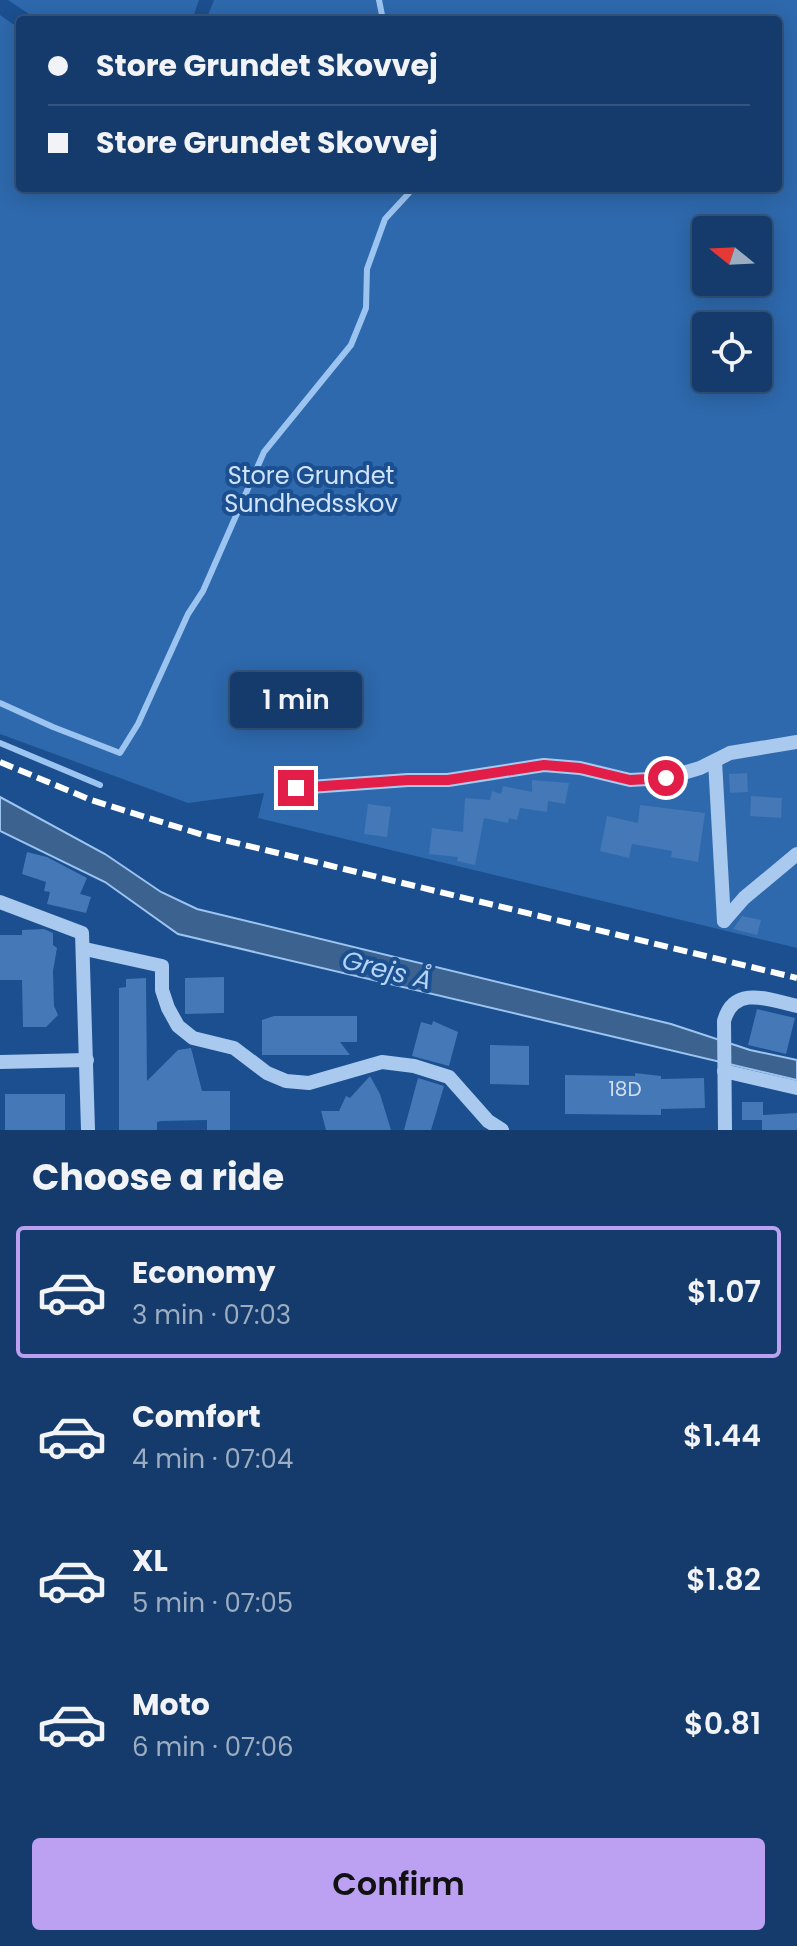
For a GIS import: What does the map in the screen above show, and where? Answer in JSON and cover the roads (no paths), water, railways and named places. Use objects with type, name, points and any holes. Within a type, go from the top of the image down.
[{"type":"street","points":[[296,788],[448,780],[544,765],[580,768],[630,780],[666,778],[730,753],[797,742]]},
{"type":"street","points":[[715,761],[724,921],[744,898],[797,854]]},
{"type":"street","points":[[0,902],[82,933],[85,949],[88,1130]]},
{"type":"street","points":[[85,949],[162,966],[162,990],[178,1026],[193,1038],[234,1048],[267,1073],[286,1081],[309,1083],[359,1066],[382,1062],[414,1066],[449,1077],[488,1121],[502,1130]]},
{"type":"street","points":[[725,1130],[726,1015],[740,999],[752,996],[797,1006]]},
{"type":"street","points":[[0,1062],[87,1060]]},
{"type":"street","points":[[724,1068],[797,1088]]},
{"type":"water","name":"Grejs Å","points":[[0,797],[105,854],[161,892],[197,909],[671,1024],[750,1050],[797,1060],[797,1080],[178,934],[105,882],[0,831]]},
{"type":"waterway","points":[[379,0],[382,16]]},
{"type":"waterway","points":[[0,703],[120,753],[138,724],[188,614],[203,591],[264,452],[351,345],[366,308],[367,269],[385,219],[409,192]]},
{"type":"waterway","points":[[0,743],[100,785]]},
{"type":"railway","points":[[0,762],[91,800],[203,835],[797,978]]},
{"type":"park label","name":"Store Grundet Sundhedsskov","points":[[311,489]]}]
